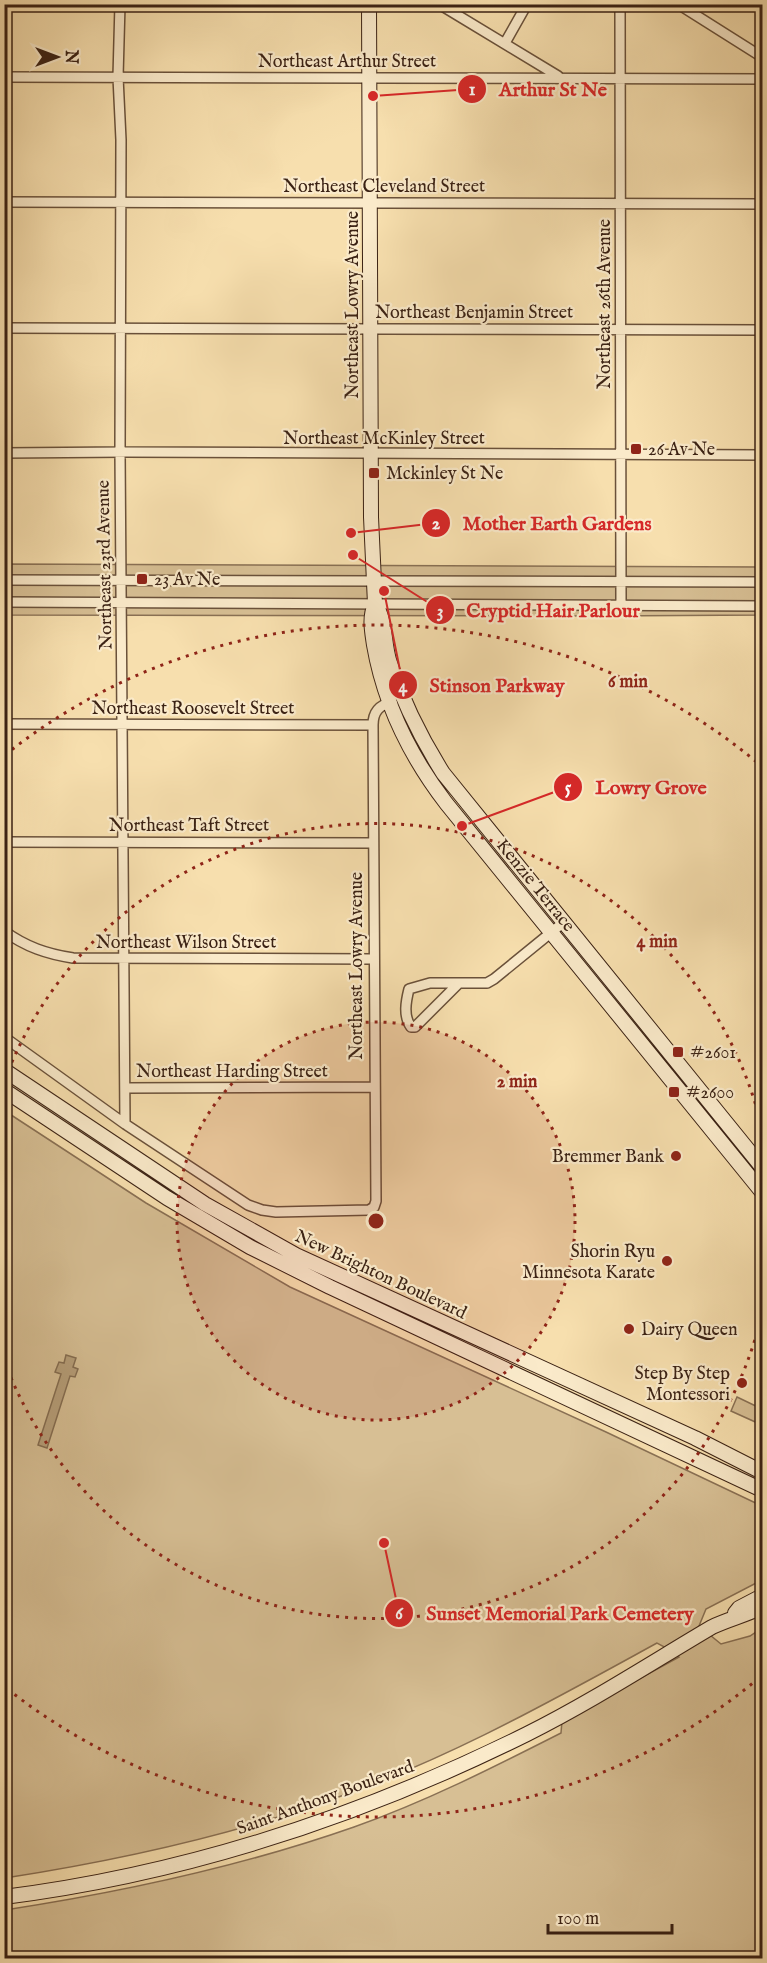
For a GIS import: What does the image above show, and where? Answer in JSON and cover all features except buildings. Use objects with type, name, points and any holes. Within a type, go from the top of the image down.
[{"type":"main road","name":"Northeast Lowry Avenue","points":[[369,4],[371,454],[375,604]]},
{"type":"main road","name":"Kenzie Terrace","points":[[375,604],[382,615],[389,660],[405,701],[428,749],[443,772],[762,1167]]},
{"type":"main road","name":"Kenzie Terrace","points":[[375,604],[371,615],[373,638],[378,666],[389,702],[407,742],[430,782],[762,1192]]},
{"type":"main road","name":"New Brighton Boulevard","points":[[4,1070],[205,1204],[296,1255],[695,1438],[762,1472]]},
{"type":"main road","name":"New Brighton Boulevard","points":[[4,1090],[167,1198],[250,1247],[762,1490]]},
{"type":"main road","name":"Saint Anthony Boulevard","points":[[4,1897],[100,1882],[168,1866],[242,1846],[382,1800],[529,1733],[729,1618],[739,1608],[762,1596]]},
{"type":"main road","name":"Saint Anthony Boulevard","points":[[729,1618],[742,1616],[762,1607]]},
{"type":"street","name":"Northeast 23rd Avenue","points":[[120,4],[118,77],[121,140],[120,452],[125,1124]]},
{"type":"street","points":[[439,4],[559,77]]},
{"type":"street","points":[[505,43],[527,4]]},
{"type":"street","name":"Northeast 26th Avenue","points":[[620,4],[621,604]]},
{"type":"street","points":[[678,4],[762,57]]},
{"type":"street","name":"Northeast Arthur Street","points":[[4,77],[762,79]]},
{"type":"street","name":"Northeast Cleveland Street","points":[[4,202],[762,204]]},
{"type":"street","name":"Northeast Benjamin Street","points":[[4,328],[762,330]]},
{"type":"street","name":"Northeast McKinley Street","points":[[4,453],[762,455]]},
{"type":"street","points":[[4,580],[762,582]]},
{"type":"street","points":[[4,602],[762,606]]},
{"type":"street","points":[[373,720],[378,709],[389,702],[405,701]]},
{"type":"street","name":"Northeast Roosevelt Street","points":[[4,724],[373,720]]},
{"type":"street","name":"Northeast Lowry Avenue","points":[[125,1124],[248,1205],[262,1210],[276,1212],[369,1210],[374,1207],[376,1201],[373,720]]},
{"type":"street","name":"Northeast Taft Street","points":[[4,842],[374,843]]},
{"type":"street","points":[[458,984],[415,1027],[411,1027],[408,1022],[406,1002],[409,988],[430,983],[487,983],[564,922]]},
{"type":"street","name":"Northeast Wilson Street","points":[[4,931],[34,949],[74,958],[373,959]]},
{"type":"street","points":[[4,1037],[125,1124]]},
{"type":"street","name":"Northeast Harding Street","points":[[126,1088],[374,1087]]},
{"type":"shaded area","points":[[5,564],[762,567],[762,615],[5,615]]},
{"type":"shaded area","points":[[5,1111],[146,1203],[290,1287],[762,1506],[762,1580],[706,1609],[699,1626],[721,1644],[750,1636],[762,1628],[762,1958],[5,1958],[5,1910],[181,1877],[268,1854],[381,1817],[459,1783],[561,1733],[562,1721],[679,1657],[657,1643],[497,1729],[415,1767],[330,1800],[250,1825],[169,1846],[87,1864],[5,1878]]},
{"type":"shaded area","points":[[66,1355],[76,1358],[73,1367],[78,1369],[75,1377],[70,1376],[47,1448],[38,1445],[61,1374],[55,1372],[59,1362],[64,1363]]},
{"type":"shaded area","points":[[737,1397],[762,1409],[762,1425],[731,1411]]},
{"type":"place","name":"Arthur St Ne","points":[[373,96]]},
{"type":"place","name":"26 Av Ne","points":[[636,449]]},
{"type":"place","name":"Mckinley St Ne","points":[[374,473]]},
{"type":"place","name":"Mother Earth Gardens","points":[[351,533]]},
{"type":"place","name":"Cryptid Hair Parlour","points":[[353,555]]},
{"type":"place","name":"23 Av Ne","points":[[142,579]]},
{"type":"place","name":"Stinson Parkway","points":[[384,591]]},
{"type":"place","name":"Lowry Grove","points":[[462,826]]},
{"type":"place","name":"#2601","points":[[678,1052]]},
{"type":"place","name":"#2600","points":[[674,1092]]},
{"type":"place","name":"Bremmer Bank","points":[[676,1156]]},
{"type":"place","name":"Shorin Ryu Minnesota Karate","points":[[667,1261]]},
{"type":"place","name":"Dairy Queen","points":[[629,1329]]},
{"type":"place","name":"Step By Step Montessori","points":[[742,1383]]},
{"type":"place","name":"Sunset Memorial Park Cemetery","points":[[384,1543]]}]
